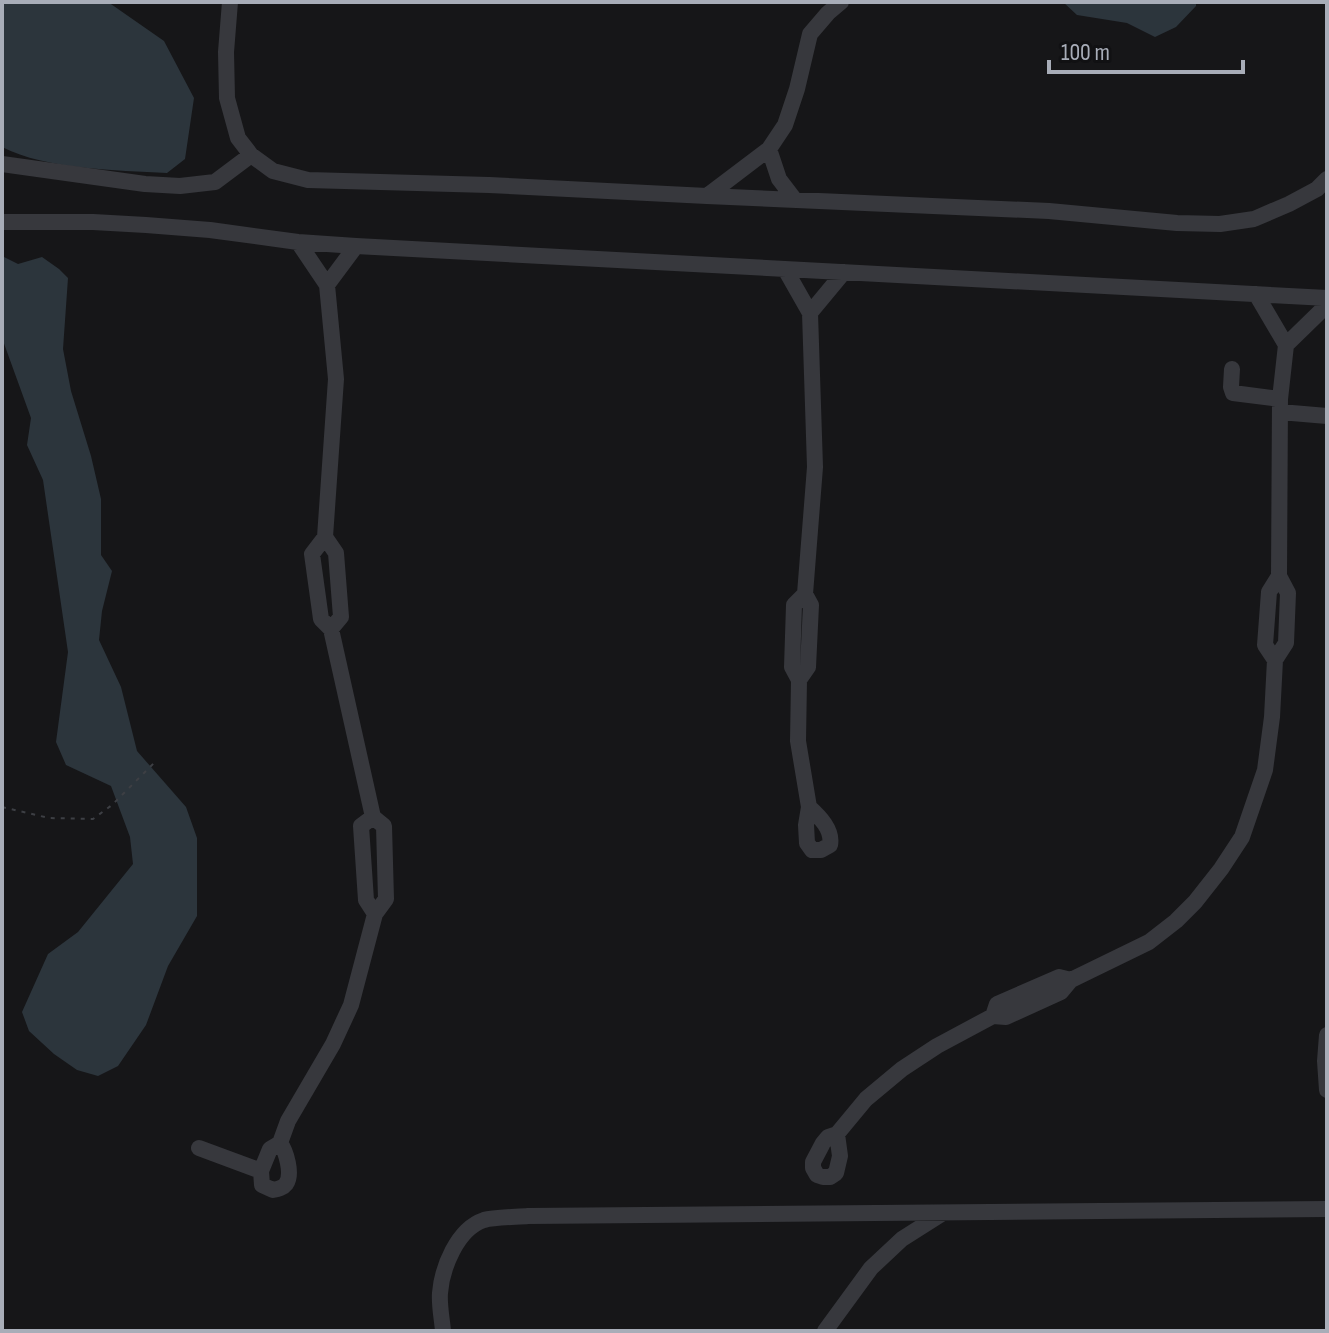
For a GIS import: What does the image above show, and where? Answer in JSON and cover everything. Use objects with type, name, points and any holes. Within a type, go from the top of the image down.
[{"type":"street","points":[[230,2],[226,52],[227,98],[238,138],[251,155],[273,171],[308,180],[489,185],[1049,211],[1220,224],[1254,219],[1317,189],[1327,179]]},
{"type":"street","points":[[707,196],[769,149],[785,125],[810,34],[841,2]]},
{"type":"street","points":[[769,149],[779,179],[795,200]]},
{"type":"street","points":[[2,164],[180,186],[215,182],[251,155]]},
{"type":"street","points":[[2,222],[120,223],[356,246],[1327,298]]},
{"type":"street","points":[[280,1143],[287,1161],[287,1182],[278,1189],[267,1189],[262,1185],[261,1171],[270,1149],[280,1143],[288,1121],[333,1044],[351,1005],[375,914],[386,899],[384,826],[373,817],[331,629],[321,619],[312,554],[325,537],[336,379],[327,285],[298,242]]},
{"type":"street","points":[[327,285],[356,246]]},
{"type":"street","points":[[785,269],[810,313],[815,467],[805,594],[794,605],[792,667],[799,680],[798,741],[809,807]]},
{"type":"street","points":[[810,313],[844,272]]},
{"type":"street","points":[[837,1134],[866,1099],[902,1069],[937,1046],[993,1016],[1006,1017],[1061,992],[1071,980],[1149,942],[1195,902],[1242,837],[1265,770],[1272,717],[1275,660],[1265,645],[1269,592],[1279,576],[1280,405],[1286,345],[1256,294]]},
{"type":"street","points":[[1286,345],[1327,305]]},
{"type":"street","points":[[1232,369],[1233,393],[1327,416]]},
{"type":"street","points":[[1327,1035],[1327,1090]]},
{"type":"street","points":[[199,1148],[261,1171]]},
{"type":"street","points":[[443,1331],[440,1296],[443,1272],[462,1237],[486,1219],[528,1216],[1327,1209]]},
{"type":"street","points":[[825,1331],[871,1268],[902,1239],[945,1212]]},
{"type":"path","points":[[2,807],[49,818],[93,819],[112,805],[155,762]]},
{"type":"shaded area","points":[[2,2],[108,2],[164,41],[194,98],[185,159],[167,173],[104,170],[61,165],[2,147]]},
{"type":"shaded area","points":[[1063,2],[1196,2],[1196,6],[1176,27],[1155,37],[1127,23],[1077,15]]},
{"type":"shaded area","points":[[2,256],[18,264],[42,257],[68,278],[63,349],[71,391],[101,499],[101,555],[112,571],[102,611],[99,640],[121,687],[137,751],[186,807],[197,838],[197,916],[168,966],[146,1025],[118,1066],[98,1076],[77,1070],[54,1054],[29,1031],[22,1012],[48,954],[78,932],[133,864],[130,837],[111,786],[66,765],[56,742],[68,652],[43,480],[27,445],[31,418],[2,338]]}]
